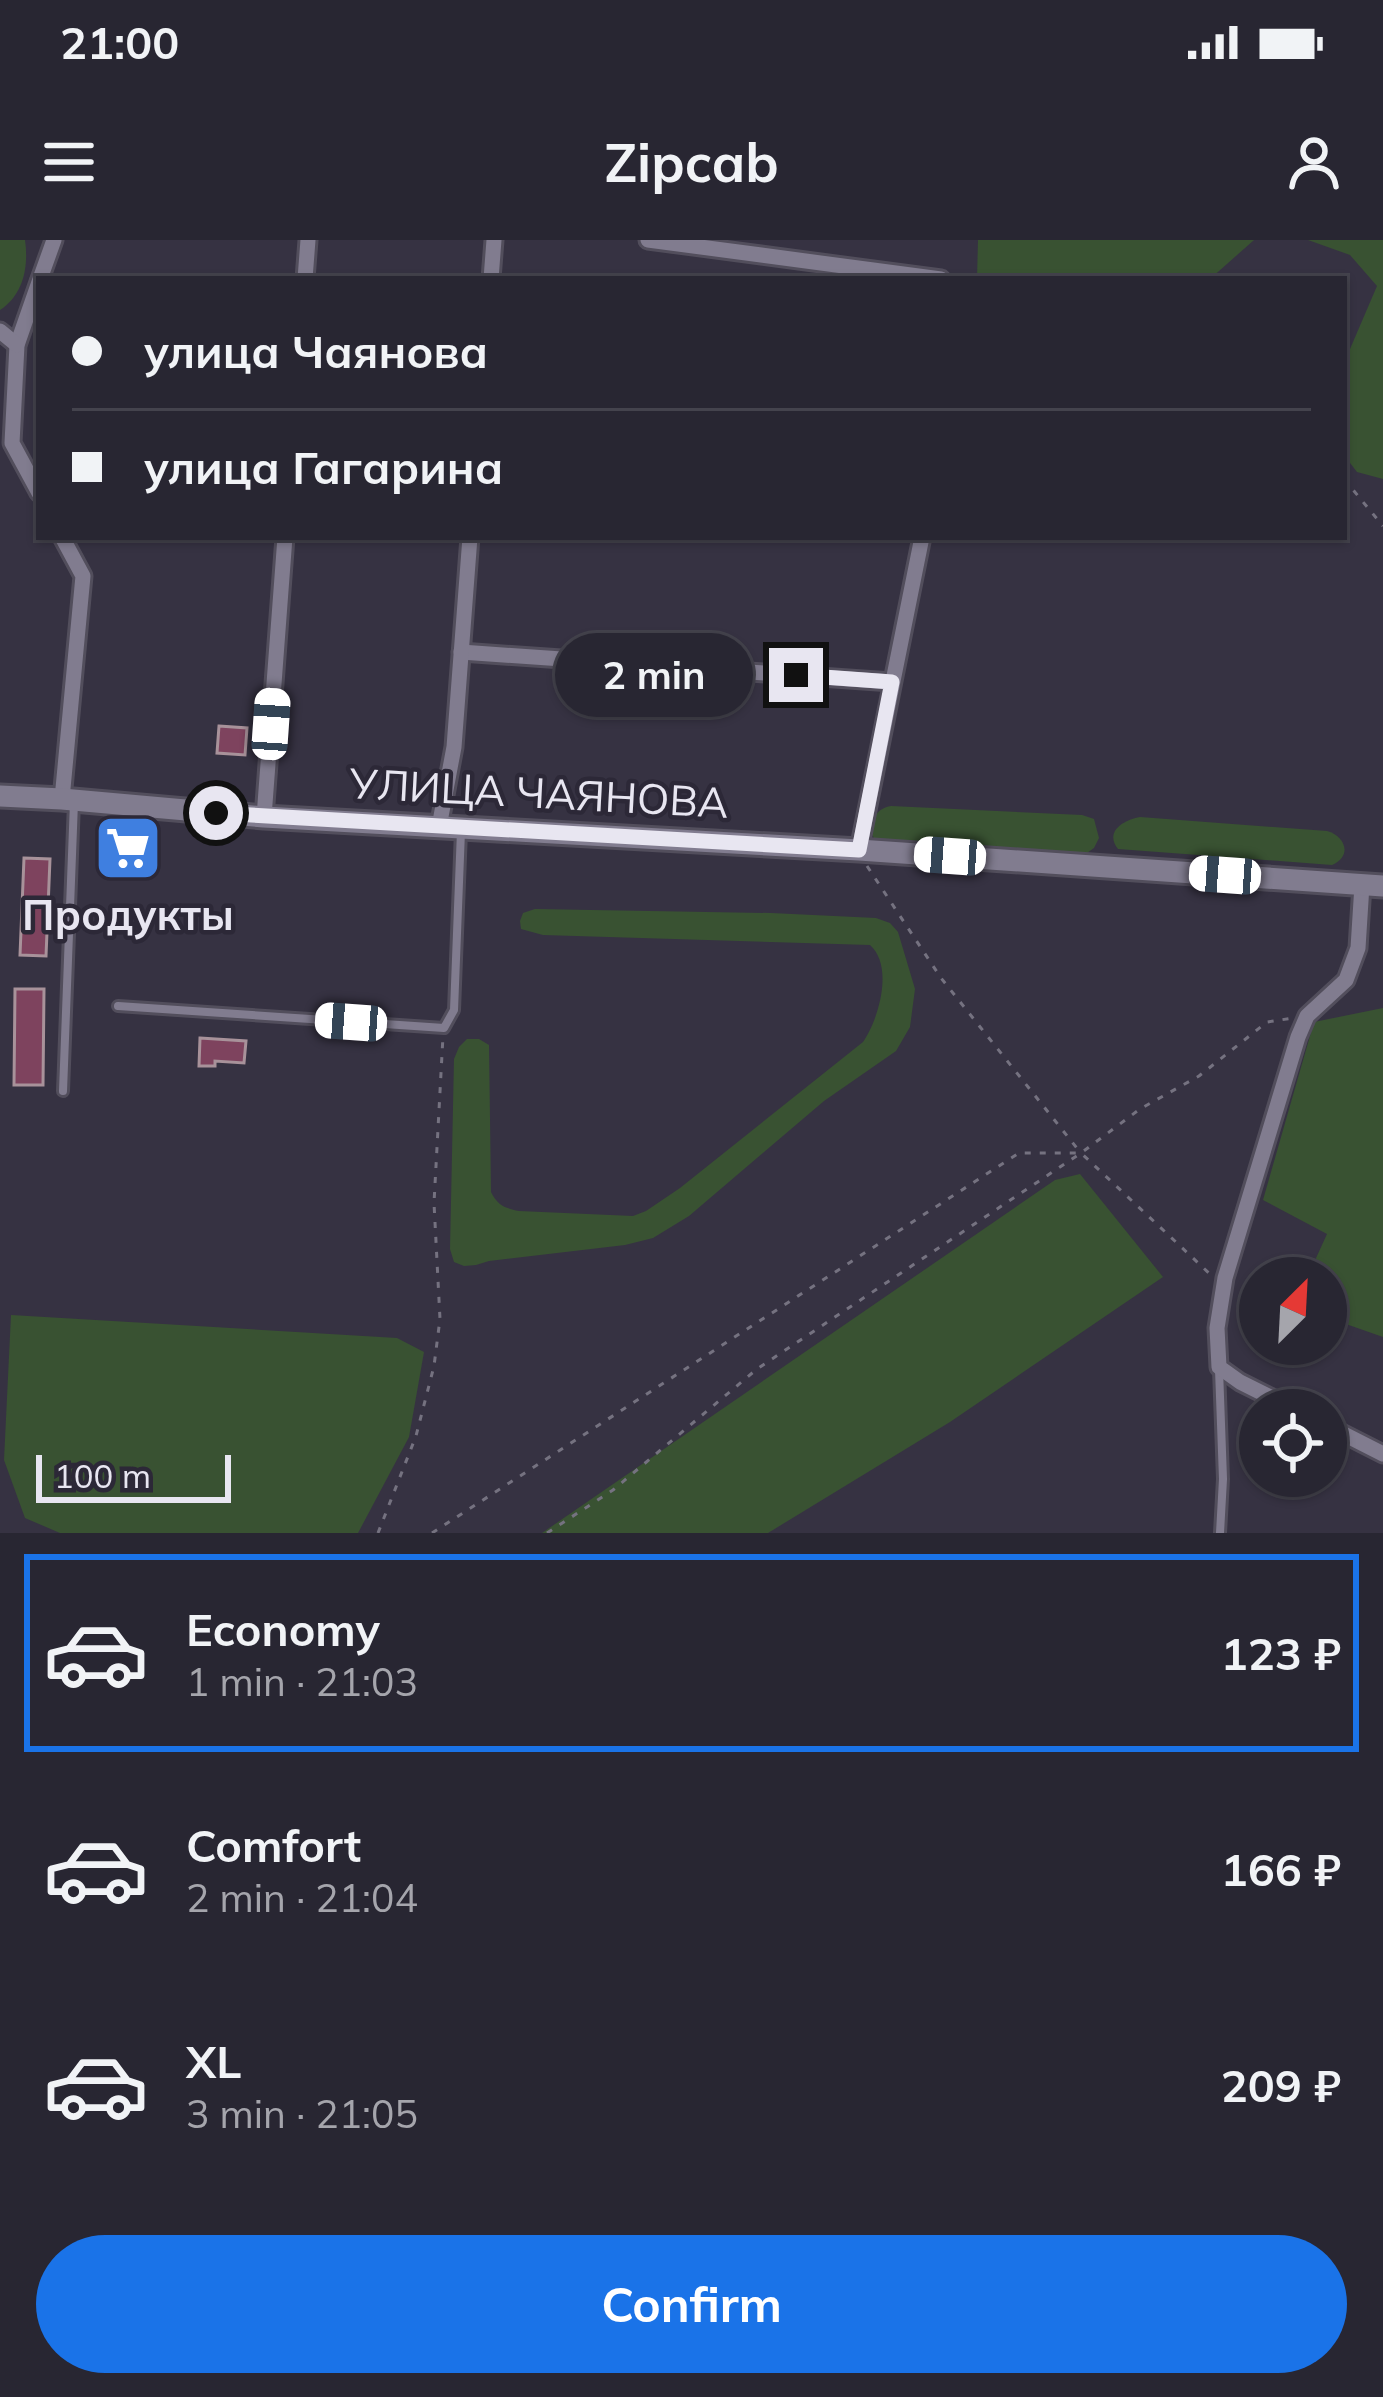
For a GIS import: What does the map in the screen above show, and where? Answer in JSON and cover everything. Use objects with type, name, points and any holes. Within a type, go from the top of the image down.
[{"type":"street","points":[[41,276],[54,240]]},
{"type":"street","points":[[304,276],[308,240]]},
{"type":"street","points":[[491,276],[494,240]]},
{"type":"street","points":[[648,240],[918,276]]},
{"type":"street","points":[[36,291],[16,345],[12,442],[36,487]]},
{"type":"street","points":[[0,332],[16,345]]},
{"type":"street","points":[[64,540],[83,576],[68,800]]},
{"type":"street","points":[[264,817],[285,540]]},
{"type":"street","points":[[450,828],[470,540]]},
{"type":"street","points":[[859,850],[921,540]]},
{"type":"street","points":[[461,652],[892,682]]},
{"type":"street","name":"УЛИЦА ЧАЯНОВА","points":[[0,796],[264,817],[859,850],[1373,886]]},
{"type":"street","points":[[1254,1389],[1219,1367],[1217,1328],[1225,1278],[1291,1058],[1307,1016],[1346,980],[1373,886]]},
{"type":"street","points":[[1347,1436],[1383,1454]]},
{"type":"lane","points":[[62,1091],[68,800]]},
{"type":"lane","points":[[118,1006],[444,1028],[454,1010],[450,828]]},
{"type":"lane","points":[[1219,1367],[1220,1533]]},
{"type":"path","points":[[1347,483],[1383,526]]},
{"type":"path","points":[[859,850],[941,978],[1081,1153],[1211,1275],[1225,1278]]},
{"type":"path","points":[[547,1533],[613,1490],[757,1370],[1081,1153],[1140,1108],[1199,1076],[1267,1022],[1307,1016]]},
{"type":"path","points":[[378,1533],[416,1436],[434,1366],[440,1319],[434,1203],[444,1028]]},
{"type":"path","points":[[432,1533],[1019,1153],[1081,1153]]},
{"type":"green space","points":[[0,240],[25,240],[26,250],[19,288],[0,310]]},
{"type":"green space","points":[[978,240],[1254,240],[1213,276],[977,276]]},
{"type":"green space","points":[[1308,240],[1383,240],[1383,479],[1357,472],[1347,459],[1347,356],[1377,286],[1350,255]]},
{"type":"green space","points":[[891,806],[1082,815],[1094,819],[1099,838],[1084,855],[888,844],[875,840],[870,831],[876,814]]},
{"type":"green space","points":[[1140,817],[1327,831],[1338,837],[1344,852],[1332,865],[1118,849],[1115,832]]},
{"type":"green space","points":[[535,909],[876,918],[898,932],[915,989],[910,1027],[896,1051],[824,1101],[689,1216],[653,1238],[464,1266],[454,1262],[450,1249],[454,1059],[467,1039],[489,1045],[491,1192],[496,1200],[519,1211],[633,1216],[680,1188],[863,1042],[882,993],[881,966],[870,945],[543,935],[521,929],[523,913]]},
{"type":"green space","points":[[1383,1008],[1383,1337],[1347,1324],[1347,1257],[1317,1257],[1327,1234],[1263,1200],[1314,1022]]},
{"type":"green space","points":[[1080,1174],[1163,1277],[950,1422],[768,1533],[542,1533],[1055,1180]]},
{"type":"green space","points":[[11,1315],[397,1338],[424,1352],[409,1437],[358,1533],[60,1533],[25,1518],[4,1460]]},
{"type":"building","points":[[219,726],[247,728],[245,755],[217,753]]},
{"type":"building","name":"Продукты","points":[[114,834],[143,834],[142,862],[114,861]]},
{"type":"building","points":[[24,858],[50,859],[46,956],[20,955]]},
{"type":"building","points":[[15,989],[44,989],[43,1085],[14,1085]]},
{"type":"building","points":[[200,1038],[246,1041],[244,1063],[215,1061],[215,1066],[199,1066]]},
{"type":"place","name":"Продукты","points":[[128,848]]},
{"type":"route","points":[[216,813],[859,850],[892,682],[796,675]]}]
